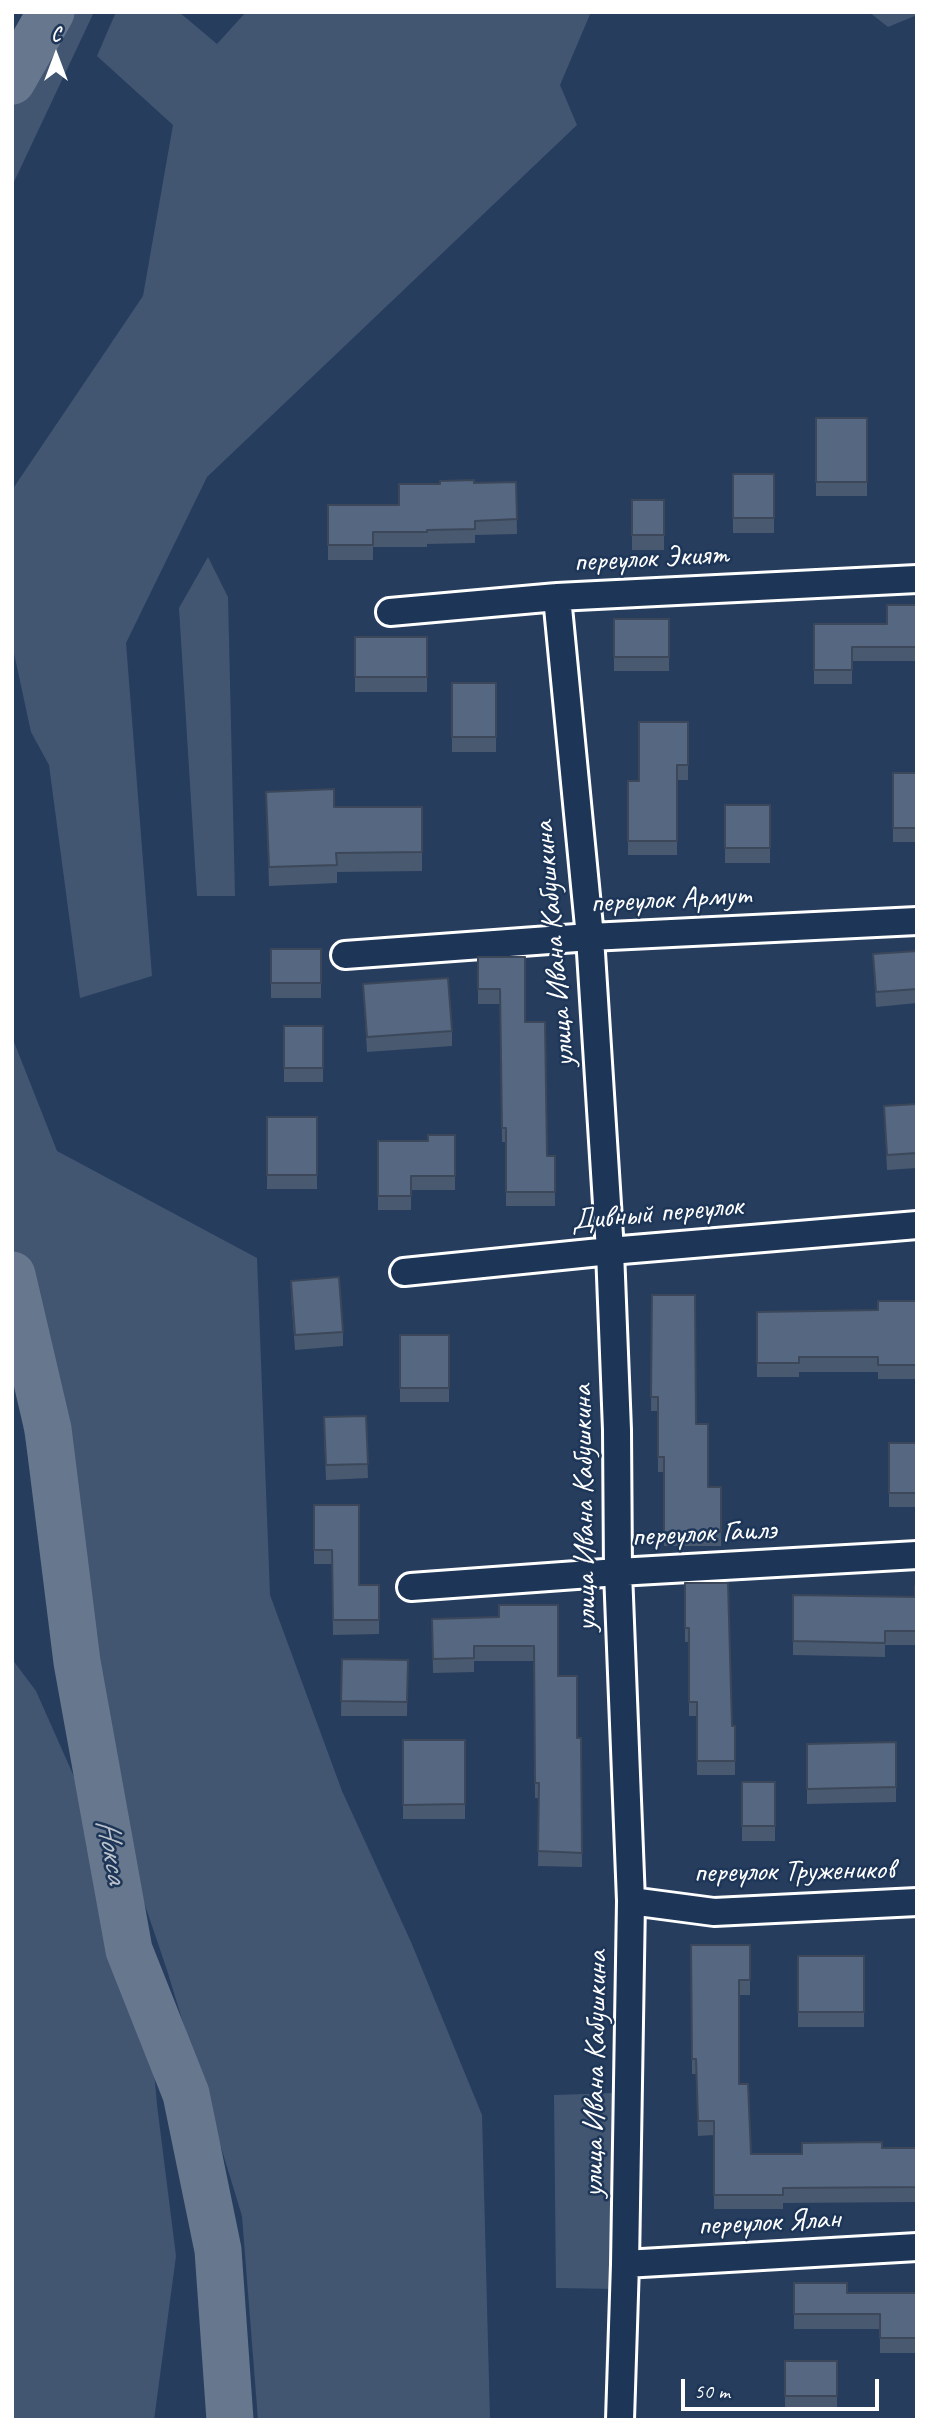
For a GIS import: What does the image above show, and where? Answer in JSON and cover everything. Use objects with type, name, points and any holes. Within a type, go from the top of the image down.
[{"type":"street","name":"переулок Экият","points":[[390,612],[557,597],[917,579]]},
{"type":"street","name":"улица Ивана Кабушкина","points":[[557,597],[590,937],[610,1251],[617,1430],[618,1572],[631,1901],[620,2420]]},
{"type":"street","name":"переулок Армут","points":[[345,954],[590,937],[917,920]]},
{"type":"street","name":"Дивный переулок","points":[[404,1272],[610,1251],[917,1225]]},
{"type":"street","name":"переулок Гаилэ","points":[[411,1587],[917,1555]]},
{"type":"street","name":"переулок Тружеников","points":[[631,1901],[714,1912],[917,1902]]},
{"type":"street","name":"переулок Ялан","points":[[625,2264],[917,2247]]},
{"type":"shaded area","points":[[36,12],[94,12],[12,186],[12,56]]},
{"type":"shaded area","points":[[116,12],[179,12],[217,44],[246,12],[591,12],[560,85],[577,125],[207,477],[126,643],[152,976],[80,998],[49,765],[31,732],[12,644],[12,490],[143,296],[173,125],[97,56]]},
{"type":"shaded area","points":[[869,12],[917,12],[917,15],[888,27]]},
{"type":"shaded area","points":[[208,557],[228,597],[235,896],[197,896],[179,608]]},
{"type":"shaded area","points":[[12,1037],[57,1151],[257,1258],[270,1595],[342,1791],[411,1942],[482,2115],[490,2420],[258,2420],[242,2216],[167,1970],[58,1649],[12,1354]]},
{"type":"shaded area","points":[[12,1659],[36,1691],[119,1878],[147,1991],[157,2105],[176,2256],[154,2420],[12,2420]]},
{"type":"shaded area","points":[[614,2093],[616,2289],[556,2288],[554,2095]]},
{"type":"building","points":[[816,418],[867,418],[867,482],[816,482]]},
{"type":"building","points":[[733,474],[774,474],[774,518],[733,518]]},
{"type":"building","points":[[474,480],[474,483],[516,482],[517,519],[475,521],[475,529],[373,532],[373,545],[328,545],[328,505],[399,505],[399,484],[440,484],[440,481]]},
{"type":"building","points":[[632,500],[664,500],[664,535],[632,535]]},
{"type":"building","points":[[887,605],[917,605],[917,647],[852,647],[852,670],[814,670],[814,624],[887,624]]},
{"type":"building","points":[[614,619],[669,619],[669,657],[614,657]]},
{"type":"building","points":[[355,637],[427,637],[427,677],[355,677]]},
{"type":"building","points":[[452,683],[496,683],[496,737],[452,737]]},
{"type":"building","points":[[639,722],[688,722],[688,765],[677,765],[677,841],[628,841],[628,781],[639,781]]},
{"type":"building","points":[[893,773],[917,773],[917,828],[893,828]]},
{"type":"building","points":[[334,789],[334,807],[422,807],[422,852],[336,853],[337,865],[269,867],[266,792]]},
{"type":"building","points":[[725,805],[770,805],[770,848],[725,848]]},
{"type":"building","points":[[271,949],[321,949],[321,983],[271,983]]},
{"type":"building","points":[[917,951],[917,989],[876,992],[873,954]]},
{"type":"building","points":[[478,957],[525,957],[525,1022],[545,1022],[547,1156],[555,1156],[555,1192],[506,1192],[506,1128],[502,1128],[500,989],[478,989]]},
{"type":"building","points":[[448,978],[452,1031],[367,1037],[363,984]]},
{"type":"building","points":[[284,1026],[323,1026],[323,1068],[284,1068]]},
{"type":"building","points":[[917,1104],[917,1153],[887,1155],[884,1106]]},
{"type":"building","points":[[267,1117],[317,1117],[317,1175],[267,1175]]},
{"type":"building","points":[[428,1135],[455,1135],[455,1176],[411,1176],[411,1196],[378,1196],[378,1141],[428,1141]]},
{"type":"building","points":[[339,1277],[343,1332],[295,1335],[291,1281]]},
{"type":"building","points":[[652,1295],[695,1295],[696,1424],[708,1424],[708,1487],[721,1487],[721,1532],[664,1532],[664,1457],[658,1457],[658,1397],[651,1397]]},
{"type":"building","points":[[878,1301],[917,1301],[917,1365],[878,1365],[878,1357],[799,1357],[799,1363],[757,1363],[757,1312],[878,1310]]},
{"type":"building","points":[[400,1335],[449,1335],[449,1388],[400,1388]]},
{"type":"building","points":[[366,1416],[368,1464],[326,1465],[324,1417]]},
{"type":"building","points":[[889,1443],[917,1443],[917,1493],[889,1493]]},
{"type":"building","points":[[314,1505],[359,1505],[359,1585],[379,1585],[379,1620],[333,1620],[332,1550],[314,1550]]},
{"type":"building","points":[[685,1583],[728,1583],[735,1761],[697,1761],[697,1702],[689,1702],[689,1628],[685,1628]]},
{"type":"building","points":[[915,1586],[917,1631],[885,1631],[885,1643],[793,1641],[793,1595],[915,1597]]},
{"type":"building","points":[[499,1605],[558,1605],[558,1676],[577,1676],[577,1738],[581,1738],[582,1853],[538,1851],[539,1783],[535,1783],[534,1646],[474,1646],[474,1658],[433,1659],[432,1619],[499,1617]]},
{"type":"building","points":[[342,1659],[408,1660],[407,1702],[341,1701]]},
{"type":"building","points":[[403,1740],[465,1740],[465,1804],[403,1805]]},
{"type":"building","points":[[896,1742],[896,1787],[807,1789],[807,1744]]},
{"type":"building","points":[[742,1782],[775,1782],[775,1826],[742,1826]]},
{"type":"building","points":[[691,1945],[750,1945],[750,1980],[739,1980],[739,2084],[748,2084],[751,2154],[802,2154],[802,2143],[882,2142],[882,2148],[917,2148],[917,2187],[783,2188],[783,2195],[714,2195],[714,2121],[698,2121],[696,2059],[692,2059]]},
{"type":"building","points":[[798,1956],[864,1956],[864,2012],[798,2012]]},
{"type":"building","points":[[794,2283],[847,2283],[847,2293],[917,2293],[917,2338],[880,2338],[880,2314],[794,2314]]},
{"type":"building","points":[[785,2361],[837,2361],[837,2396],[785,2396]]},
{"type":"building","points":[[723,2419],[723,2420],[681,2420]]},
{"type":"waterway","name":"Нокса","points":[[12,81],[51,12]]},
{"type":"waterway","name":"Нокса","points":[[12,1275],[48,1429],[77,1662],[129,1950],[186,2094],[218,2250],[230,2420]]}]
